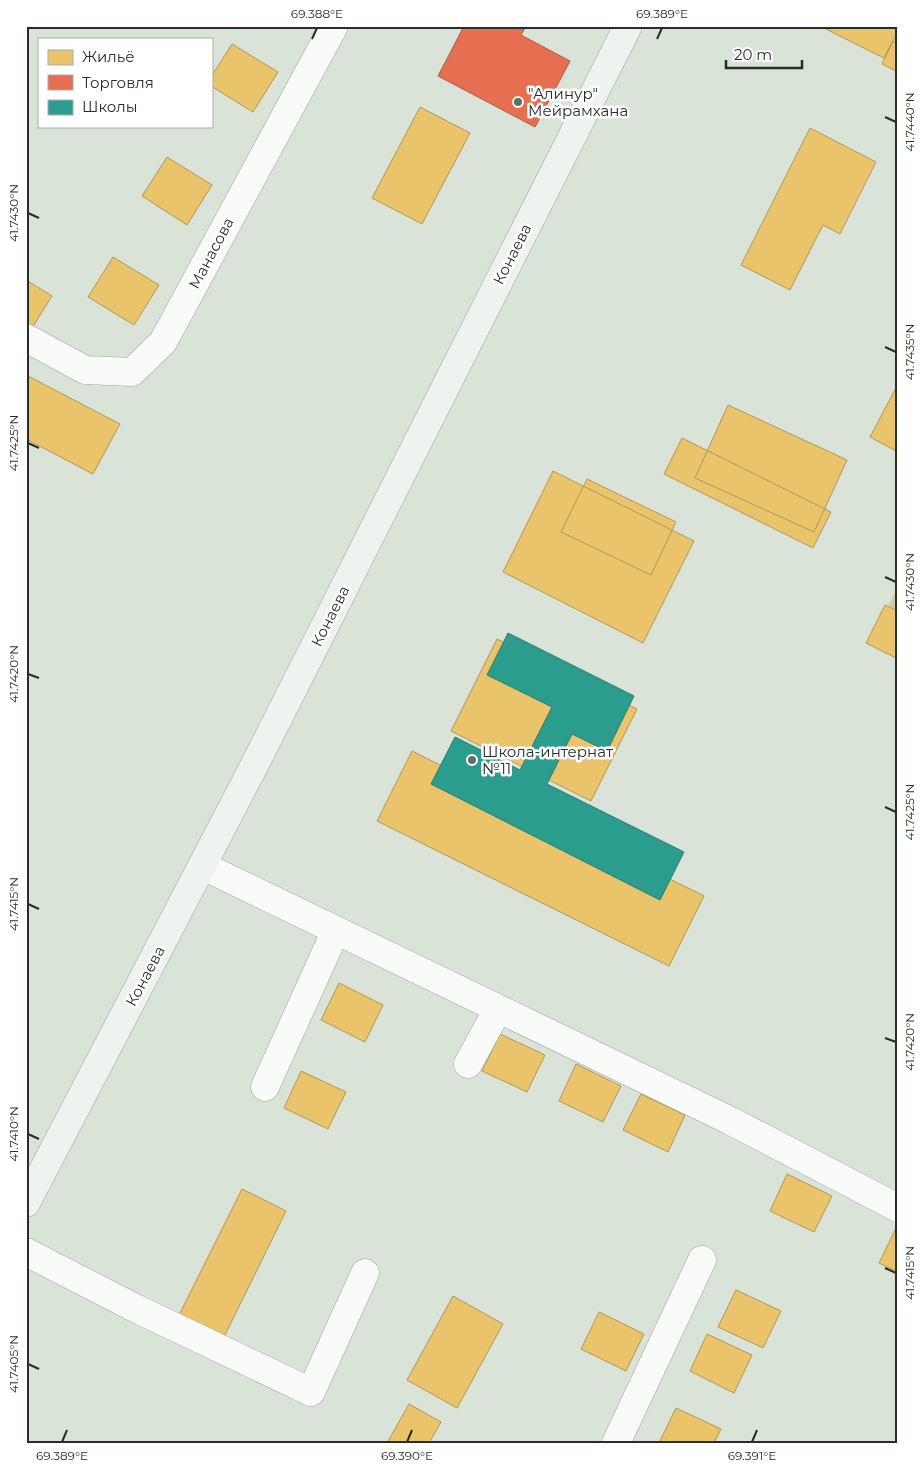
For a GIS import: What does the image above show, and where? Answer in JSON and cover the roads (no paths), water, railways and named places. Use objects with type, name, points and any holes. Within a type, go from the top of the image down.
[{"type":"main road","name":"Конаева","points":[[26,1203],[203,866],[628,26]]},
{"type":"street","name":"Манасова","points":[[26,338],[85,370],[132,372],[163,342],[334,26]]},
{"type":"street","points":[[203,866],[731,1121],[898,1208]]},
{"type":"street","points":[[266,1087],[336,930]]},
{"type":"street","points":[[468,1064],[498,1009]]},
{"type":"street","points":[[26,1252],[137,1309],[311,1392],[365,1273]]},
{"type":"street","points":[[616,1443],[702,1260]]},
{"type":"place","name":"\"Алинур\" Мейрамхана","points":[[518,102]]},
{"type":"place","name":"Школа-интернат №11","points":[[472,760]]}]
